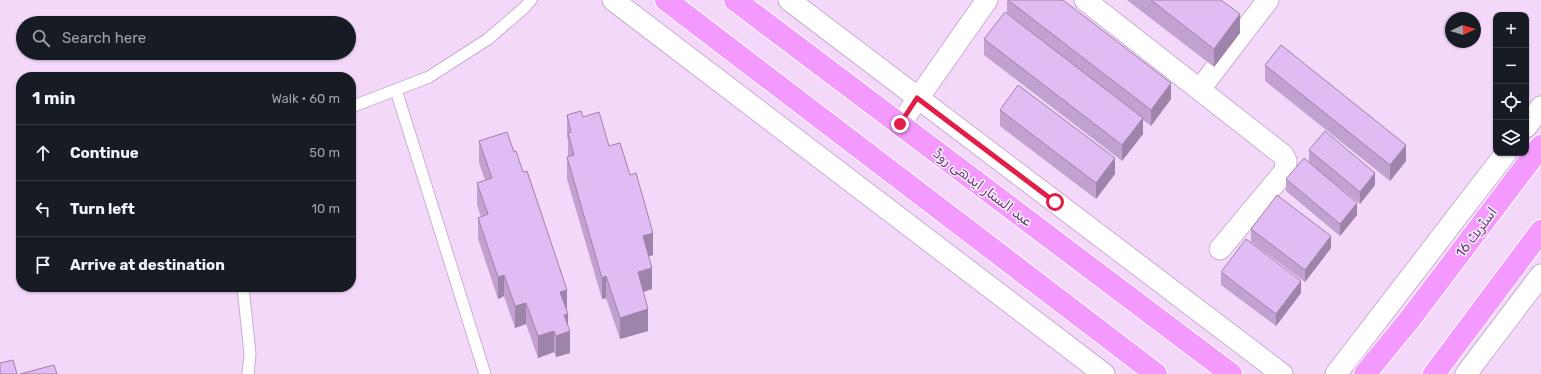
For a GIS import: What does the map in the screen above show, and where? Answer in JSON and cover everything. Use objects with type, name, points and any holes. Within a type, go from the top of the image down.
[{"type":"main road","points":[[666,0],[1156,374]]},
{"type":"main road","name":"عبد الستار ایدھی روڈ","points":[[735,0],[1231,374]]},
{"type":"main road","name":"اسٹریٹ 16","points":[[1365,374],[1410,318],[1541,146]]},
{"type":"main road","points":[[1434,374],[1541,231]]},
{"type":"street","points":[[613,0],[1104,374]]},
{"type":"street","points":[[789,0],[1282,374]]},
{"type":"street","points":[[900,124],[987,0]]},
{"type":"street","points":[[1085,0],[1284,155],[1286,161],[1285,171],[1220,249]]},
{"type":"street","points":[[1200,89],[1268,0]]},
{"type":"street","points":[[1529,123],[1541,107]]},
{"type":"street","points":[[1336,374],[1504,156]]},
{"type":"street","points":[[1466,374],[1541,275]]},
{"type":"lane","points":[[356,105],[429,77],[488,39],[524,8],[531,0]]},
{"type":"lane","points":[[396,90],[485,374]]},
{"type":"lane","points":[[244,292],[250,354],[248,374]]},
{"type":"shaded area","points":[[0,0],[1541,0],[1541,374],[0,374]]},
{"type":"building","points":[[1008,0],[1063,0],[1171,83],[1151,110]]},
{"type":"building","points":[[1151,0],[1221,0],[1240,14],[1214,49]]},
{"type":"building","points":[[1005,12],[1143,118],[1122,145],[984,39]]},
{"type":"building","points":[[1281,45],[1406,145],[1390,165],[1265,65]]},
{"type":"building","points":[[1018,85],[1115,158],[1096,183],[1000,110]]},
{"type":"building","points":[[581,111],[583,117],[599,112],[609,146],[620,143],[630,175],[636,173],[653,233],[643,236],[652,268],[638,272],[648,309],[620,318],[606,276],[602,278],[567,157],[574,155],[568,133],[571,132],[567,115]]},
{"type":"building","points":[[1325,131],[1375,173],[1360,192],[1309,150]]},
{"type":"building","points":[[507,132],[514,152],[516,151],[523,172],[527,171],[567,290],[560,292],[568,314],[564,315],[570,331],[556,336],[554,331],[538,336],[526,303],[515,306],[504,275],[498,277],[478,218],[488,214],[477,183],[492,178],[479,141]]},
{"type":"building","points":[[1304,158],[1357,203],[1340,224],[1286,179]]},
{"type":"building","points":[[1277,195],[1331,236],[1305,270],[1251,229]]},
{"type":"building","points":[[1246,239],[1301,281],[1276,314],[1221,272]]},
{"type":"building","points":[[13,360],[17,374],[0,374],[0,363]]},
{"type":"building","points":[[54,365],[57,374],[20,374]]},
{"type":"route","points":[[900,124],[917,98],[1055,202]]}]
